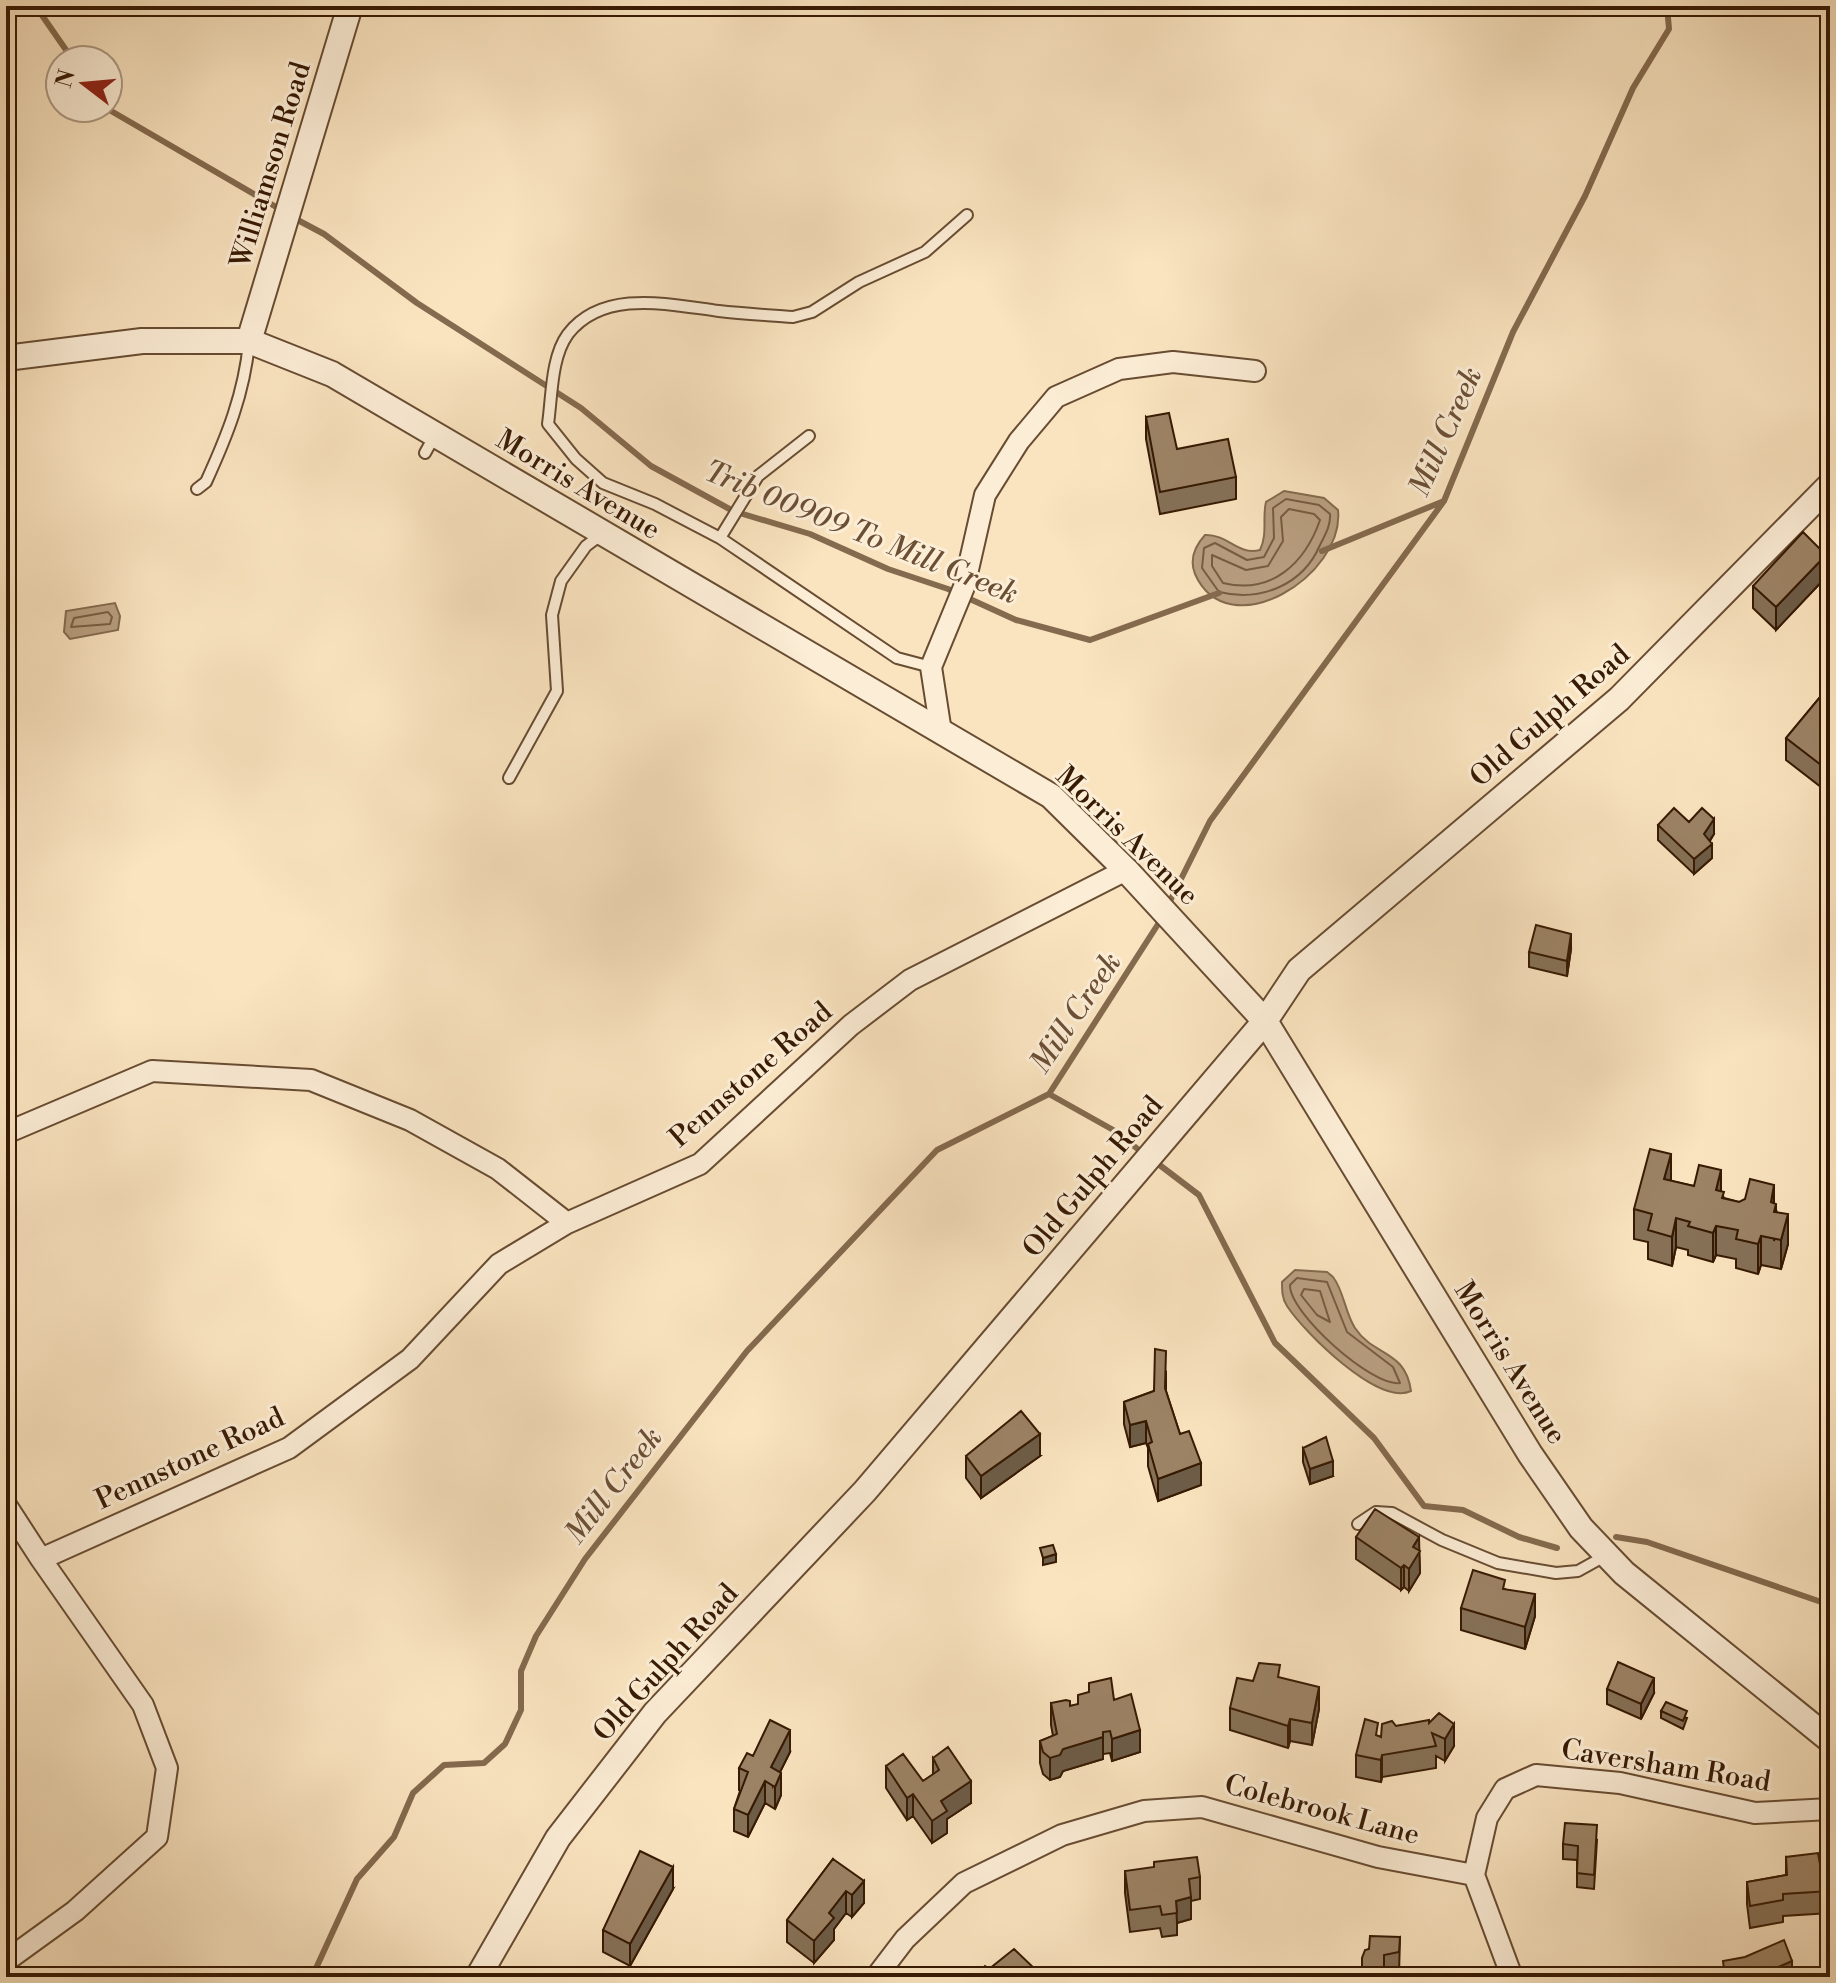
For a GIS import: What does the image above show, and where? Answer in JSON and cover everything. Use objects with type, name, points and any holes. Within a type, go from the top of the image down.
[{"type":"street","name":"Williamson Road","points":[[249,341],[350,6]]},
{"type":"street","name":"Morris Avenue","points":[[6,358],[142,341],[249,341],[332,374],[430,443],[602,534],[1051,796],[1126,870],[1265,1021],[1560,1501],[1607,1555],[1830,1740]]},
{"type":"street","points":[[941,732],[931,667],[964,587],[985,495],[1019,441],[1056,397],[1119,369],[1173,362],[1255,371]]},
{"type":"street","name":"Old Gulph Road","points":[[478,1977],[558,1838],[655,1713],[865,1491],[1265,1021],[1299,970],[1619,699],[1830,485]]},
{"type":"street","name":"Pennstone Road","points":[[41,1559],[289,1448],[410,1359],[499,1264],[567,1223],[700,1164],[851,1025],[910,980],[1126,870]]},
{"type":"street","points":[[6,1133],[152,1071],[311,1080],[421,1126],[498,1169],[567,1223]]},
{"type":"street","points":[[6,1505],[143,1705],[167,1768],[157,1837],[75,1911],[6,1961]]},
{"type":"street","name":"Caversham Road","points":[[1474,1875],[1487,1818],[1505,1789],[1536,1775],[1620,1783],[1755,1813],[1830,1809]]},
{"type":"street","name":"Colebrook Lane","points":[[876,1977],[905,1939],[964,1883],[1062,1835],[1144,1811],[1202,1807],[1378,1857],[1474,1875]]},
{"type":"street","points":[[1474,1875],[1512,1977]]},
{"type":"lane","points":[[931,667],[897,658],[720,538],[655,504],[603,483],[576,459],[548,424],[555,375],[567,336],[582,321],[602,310],[626,304],[668,302],[793,317],[812,312],[859,282],[925,252],[967,215]]},
{"type":"lane","points":[[197,489],[206,482],[234,421],[246,376],[249,341]]},
{"type":"lane","points":[[720,538],[758,476],[809,436]]},
{"type":"lane","points":[[509,778],[557,691],[552,615],[561,581],[586,546],[602,534]]},
{"type":"lane","points":[[1358,1524],[1376,1512],[1392,1513],[1442,1540],[1498,1563],[1556,1573],[1578,1571],[1607,1555]]},
{"type":"water","points":[[1284,491],[1324,498],[1338,510],[1335,535],[1323,558],[1305,579],[1282,594],[1257,604],[1232,604],[1211,595],[1193,568],[1194,553],[1201,539],[1205,535],[1213,536],[1245,550],[1260,550],[1264,538],[1266,502]]},
{"type":"water","points":[[115,603],[120,616],[118,630],[70,639],[64,632],[66,611]]},
{"type":"water","points":[[1295,1270],[1327,1272],[1333,1277],[1355,1328],[1371,1344],[1396,1360],[1408,1377],[1411,1391],[1397,1393],[1381,1388],[1362,1378],[1325,1349],[1296,1318],[1283,1297],[1282,1282]]},
{"type":"building","points":[[1169,413],[1177,449],[1228,439],[1236,477],[1160,492],[1146,417]]},
{"type":"building","points":[[1803,532],[1826,555],[1776,607],[1753,586]]},
{"type":"building","points":[[1830,685],[1830,728],[1825,734],[1830,739],[1830,754],[1821,765],[1786,738]]},
{"type":"building","points":[[1674,808],[1689,822],[1702,808],[1714,819],[1704,834],[1712,844],[1694,859],[1658,825]]},
{"type":"building","points":[[1536,925],[1571,934],[1567,961],[1529,952]]},
{"type":"building","points":[[1650,1149],[1671,1154],[1664,1179],[1694,1186],[1699,1165],[1721,1170],[1716,1190],[1724,1192],[1722,1198],[1739,1202],[1745,1199],[1750,1179],[1774,1185],[1771,1202],[1776,1204],[1774,1212],[1788,1214],[1781,1240],[1761,1236],[1758,1244],[1736,1239],[1738,1230],[1716,1226],[1713,1233],[1688,1226],[1690,1222],[1676,1218],[1672,1237],[1648,1230],[1652,1214],[1634,1209]]},
{"type":"building","points":[[1155,1349],[1166,1351],[1165,1388],[1180,1434],[1189,1431],[1201,1463],[1158,1479],[1148,1444],[1152,1442],[1146,1421],[1130,1425],[1124,1402],[1154,1391]]},
{"type":"building","points":[[1021,1411],[1040,1434],[981,1476],[966,1456]]},
{"type":"building","points":[[1326,1437],[1333,1461],[1310,1469],[1303,1448]]},
{"type":"building","points":[[1375,1509],[1419,1537],[1413,1547],[1420,1551],[1409,1569],[1404,1565],[1401,1568],[1356,1537]]},
{"type":"building","points":[[1053,1545],[1056,1554],[1043,1558],[1040,1548]]},
{"type":"building","points":[[1473,1570],[1505,1580],[1503,1589],[1535,1594],[1525,1627],[1461,1608]]},
{"type":"building","points":[[1618,1662],[1654,1678],[1641,1704],[1607,1689]]},
{"type":"building","points":[[1259,1663],[1280,1665],[1278,1677],[1319,1687],[1312,1723],[1290,1719],[1288,1726],[1230,1708],[1237,1678],[1253,1681]]},
{"type":"building","points":[[1111,1678],[1114,1700],[1131,1694],[1140,1730],[1112,1739],[1110,1731],[1103,1732],[1103,1737],[1063,1749],[1060,1755],[1050,1758],[1043,1752],[1040,1741],[1057,1734],[1051,1703],[1066,1700],[1070,1701],[1070,1706],[1078,1704],[1078,1695],[1089,1692],[1089,1683]]},
{"type":"building","points":[[1666,1702],[1687,1711],[1683,1721],[1661,1711]]},
{"type":"building","points":[[1439,1713],[1454,1724],[1445,1739],[1432,1733],[1436,1746],[1382,1755],[1381,1760],[1356,1755],[1365,1719],[1378,1723],[1376,1735],[1381,1737],[1382,1724],[1392,1721],[1396,1726],[1429,1720],[1429,1723]]},
{"type":"building","points":[[770,1720],[790,1730],[771,1767],[781,1773],[775,1787],[765,1781],[748,1815],[734,1809],[748,1772],[739,1768],[747,1753],[753,1756]]},
{"type":"building","points":[[948,1747],[971,1781],[941,1801],[947,1811],[932,1821],[913,1794],[907,1798],[886,1766],[903,1754],[923,1781],[939,1770],[933,1758]]},
{"type":"building","points":[[1565,1823],[1597,1825],[1594,1875],[1577,1873],[1578,1846],[1563,1844]]},
{"type":"building","points":[[640,1851],[673,1867],[630,1944],[603,1930]]},
{"type":"building","points":[[1818,1853],[1822,1875],[1828,1875],[1830,1891],[1783,1894],[1783,1900],[1750,1906],[1747,1882],[1787,1875],[1786,1857]]},
{"type":"building","points":[[1197,1857],[1200,1877],[1189,1879],[1191,1897],[1176,1901],[1177,1913],[1162,1915],[1160,1906],[1130,1910],[1125,1871],[1154,1867],[1154,1862]]},
{"type":"building","points":[[833,1859],[864,1881],[852,1895],[846,1891],[829,1913],[834,1918],[814,1941],[787,1920]]},
{"type":"building","points":[[1370,1936],[1400,1937],[1399,1952],[1384,1955],[1384,1977],[1362,1977],[1362,1958],[1365,1950],[1369,1949]]},
{"type":"building","points":[[1784,1940],[1792,1961],[1755,1977],[1725,1977],[1723,1961],[1745,1957]]},
{"type":"building","points":[[1014,1949],[1038,1972],[1033,1977],[974,1977],[985,1966],[989,1969]]},
{"type":"waterway","name":"Trib 00909 To Mill Creek","points":[[29,6],[39,11],[62,44]]},
{"type":"waterway","name":"Mill Creek","points":[[1168,905],[1210,821],[1444,501],[1513,332],[1585,196],[1633,88],[1669,29],[1667,6]]},
{"type":"waterway","name":"Trib 00909 To Mill Creek","points":[[124,118],[283,211]]},
{"type":"waterway","name":"Trib 00909 To Mill Creek","points":[[292,217],[324,234],[417,303],[581,408],[651,466],[733,511],[810,534],[888,569],[948,589],[1016,620],[1090,640],[1219,593]]},
{"type":"waterway","name":"Trib 00909 To Mill Creek","points":[[1322,551],[1444,501]]},
{"type":"waterway","name":"Mill Creek","points":[[312,1977],[357,1879],[394,1837],[413,1793],[444,1765],[484,1763],[505,1744],[521,1710],[521,1671],[536,1636],[585,1559],[747,1351],[937,1150],[1049,1094],[1162,918]]},
{"type":"waterway","points":[[1049,1094],[1115,1131],[1144,1154]]},
{"type":"waterway","points":[[1153,1160],[1199,1195],[1275,1343],[1374,1438],[1424,1506],[1463,1510],[1519,1537],[1557,1548]]},
{"type":"waterway","points":[[1616,1537],[1647,1542],[1830,1605]]}]
